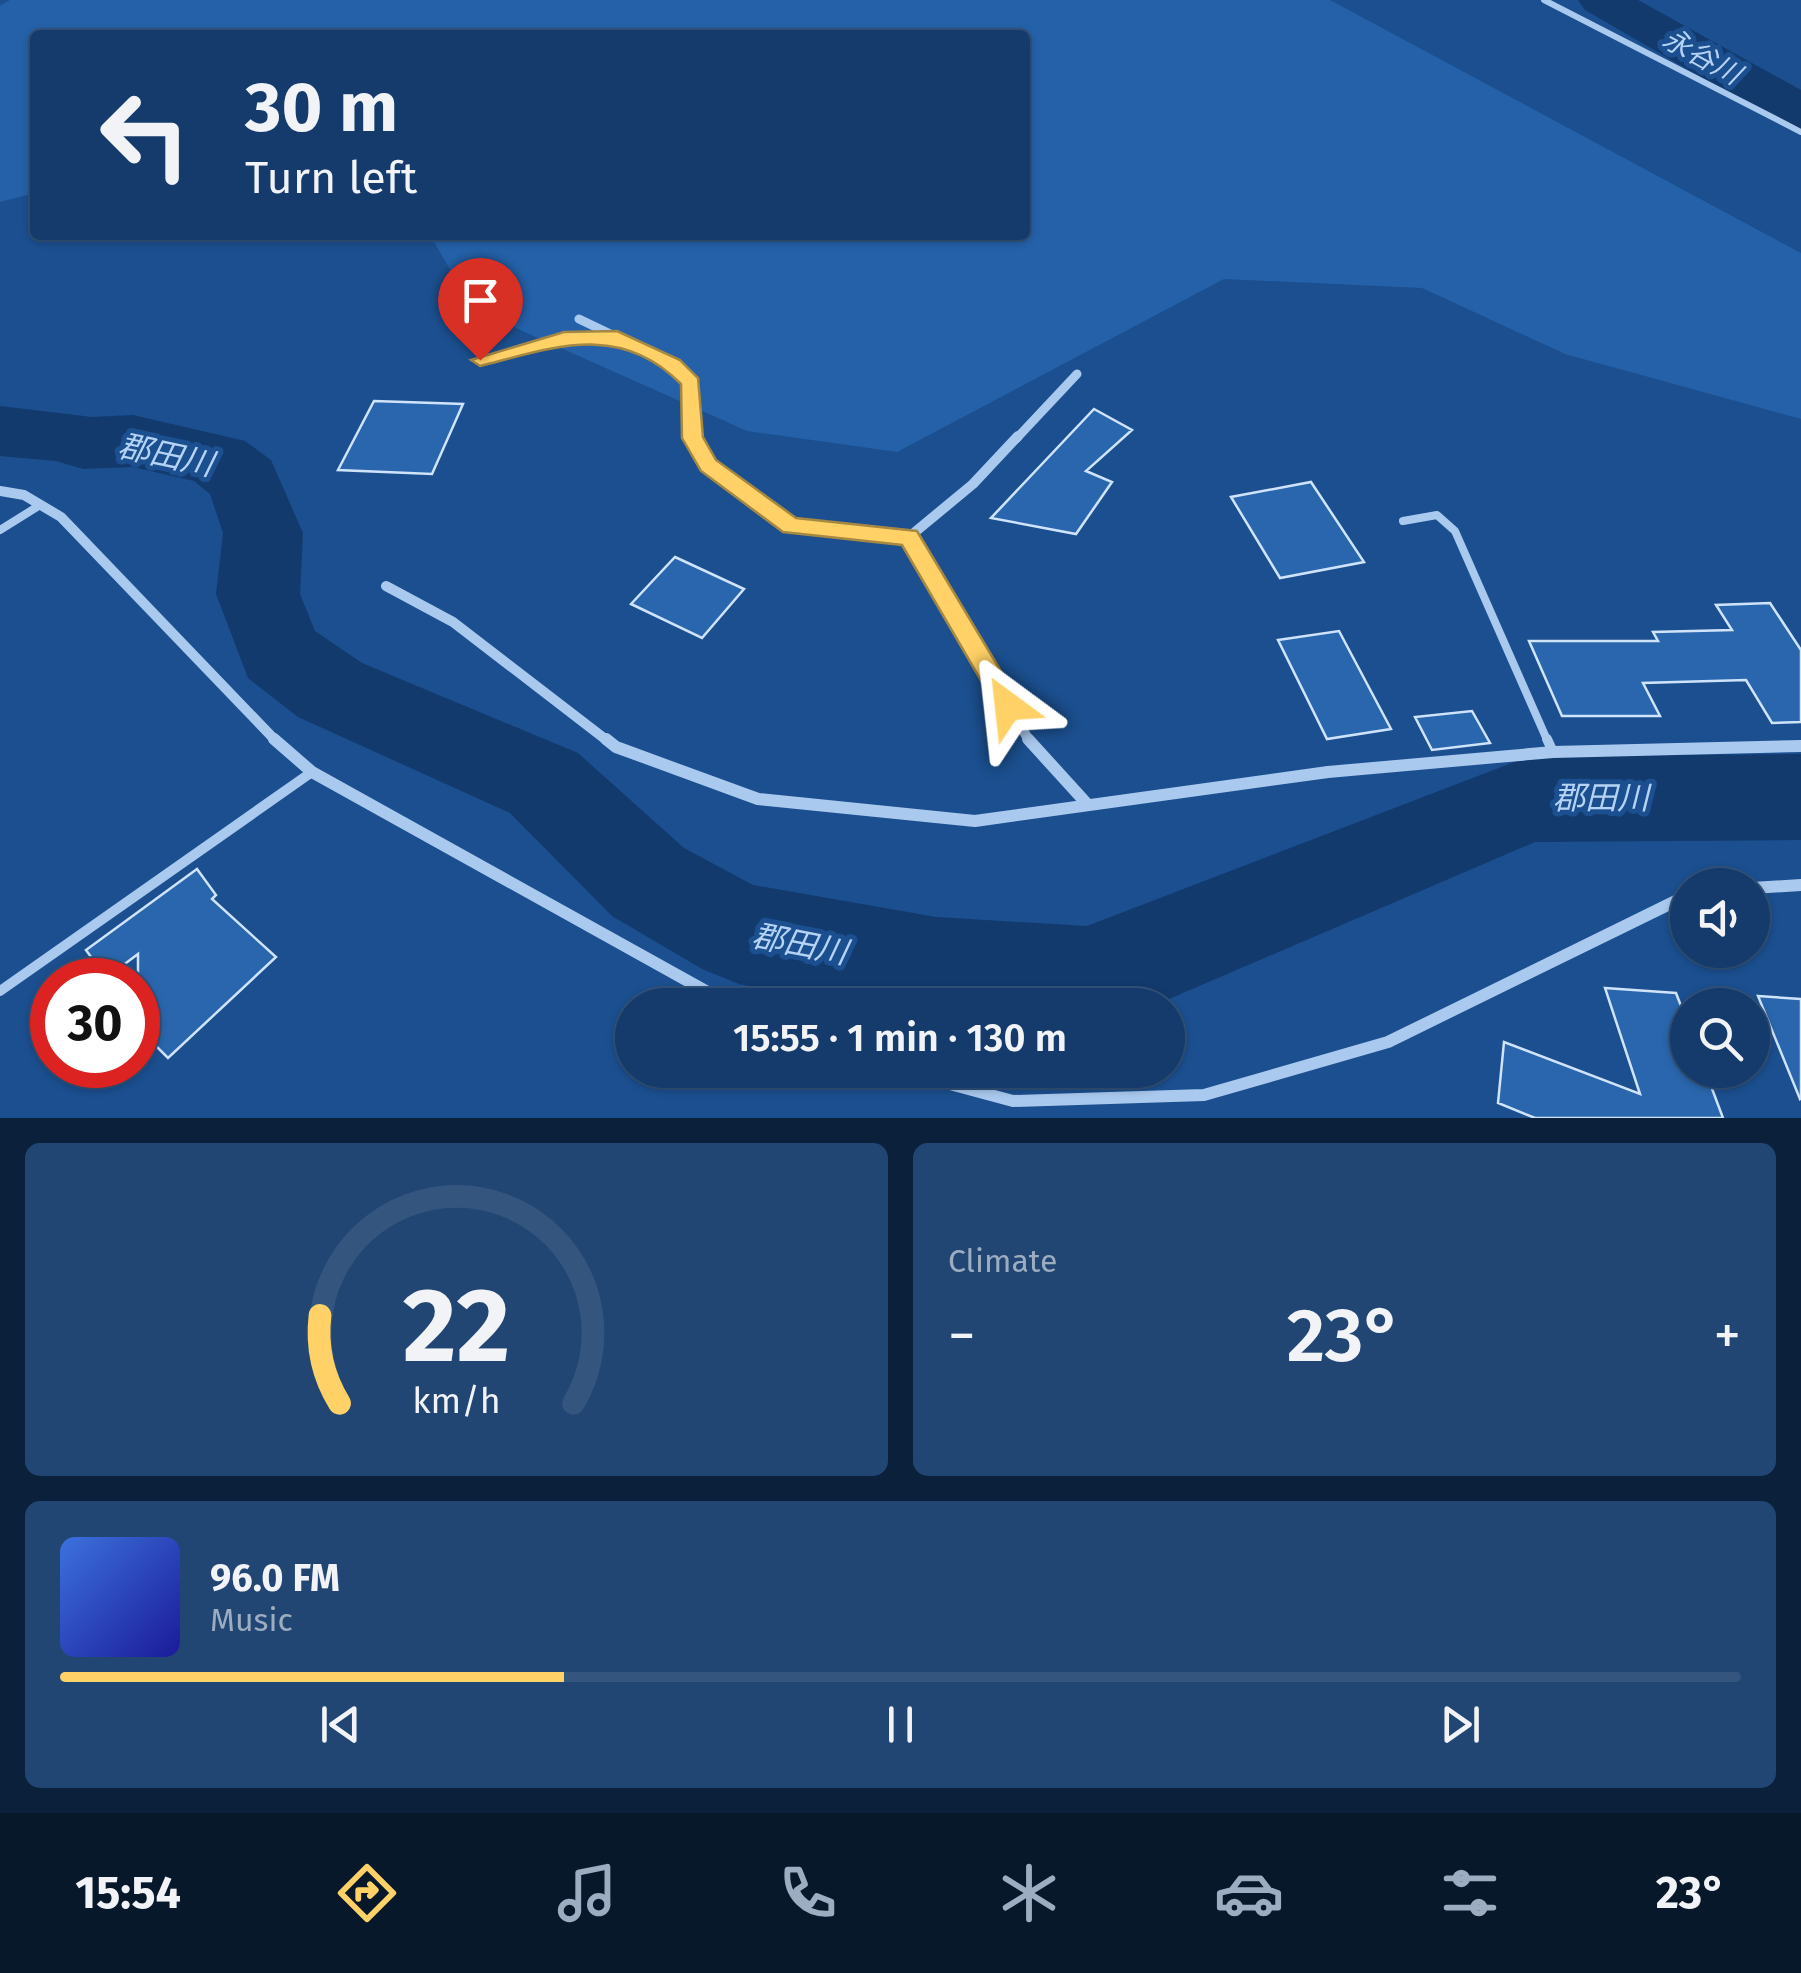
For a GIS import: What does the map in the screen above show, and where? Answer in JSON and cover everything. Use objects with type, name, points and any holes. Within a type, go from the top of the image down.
[{"type":"street","points":[[1544,0],[1801,132]]},
{"type":"street","points":[[579,320],[673,364],[691,383],[692,438],[709,465],[791,526],[909,537],[973,484],[1077,374]]},
{"type":"street","points":[[480,360],[564,338],[617,337]]},
{"type":"street","points":[[0,491],[24,495],[61,517],[262,729],[312,772],[700,988]]},
{"type":"street","points":[[909,537],[1028,740],[1088,806]]},
{"type":"street","points":[[386,586],[453,622],[616,747],[758,799],[975,821],[1328,772],[1554,752],[1758,744],[1801,746]]},
{"type":"street","points":[[1770,887],[1801,886]]},
{"type":"street","points":[[965,1088],[1013,1101],[1204,1095],[1388,1042],[1670,905]]},
{"type":"lane","points":[[0,530],[40,504]]},
{"type":"lane","points":[[1403,521],[1437,515],[1455,531],[1554,752]]},
{"type":"lane","points":[[0,990],[312,772]]},
{"type":"shaded area","points":[[10,0],[1330,0],[1801,253],[1801,419],[1565,354],[1422,288],[1224,279],[897,452],[747,431],[473,309],[433,240],[1030,240],[1030,30],[30,30],[30,194],[0,202],[0,6]]},
{"type":"building","points":[[374,401],[463,404],[432,474],[338,470]]},
{"type":"building","points":[[1094,409],[1132,430],[1086,471],[1112,482],[1076,534],[991,518]]},
{"type":"building","points":[[1311,482],[1364,562],[1280,578],[1231,497]]},
{"type":"building","points":[[675,557],[744,589],[702,638],[631,604]]},
{"type":"building","points":[[1770,603],[1801,650],[1801,722],[1772,723],[1746,680],[1643,683],[1660,716],[1562,716],[1529,641],[1658,641],[1653,632],[1732,630],[1716,605]]},
{"type":"building","points":[[1339,631],[1391,729],[1327,739],[1278,640]]},
{"type":"building","points":[[1472,711],[1490,743],[1432,750],[1415,717]]},
{"type":"building","points":[[197,869],[216,895],[212,899],[276,957],[168,1058],[160,1050],[160,958],[138,958],[138,954],[133,958],[92,958],[86,950]]},
{"type":"building","points":[[1605,988],[1670,993],[1670,1088],[1712,1088],[1723,1118],[1535,1118],[1498,1103],[1504,1042],[1640,1094]]},
{"type":"building","points":[[1770,997],[1801,999],[1800,1099],[1770,1025]]},
{"type":"waterway","name":"永谷川","points":[[1602,0],[1801,112]]},
{"type":"waterway","name":"郡田川","points":[[0,431],[73,437],[83,443],[133,441],[218,460],[244,480],[263,533],[258,594],[279,653],[330,690],[544,783],[648,882],[739,933],[936,970],[1087,980],[1530,799],[1801,797]]},
{"type":"route","points":[[480,360],[564,338],[617,337],[673,364],[691,383],[692,438],[709,465],[736,486],[791,526],[909,537],[1008,706]]}]
